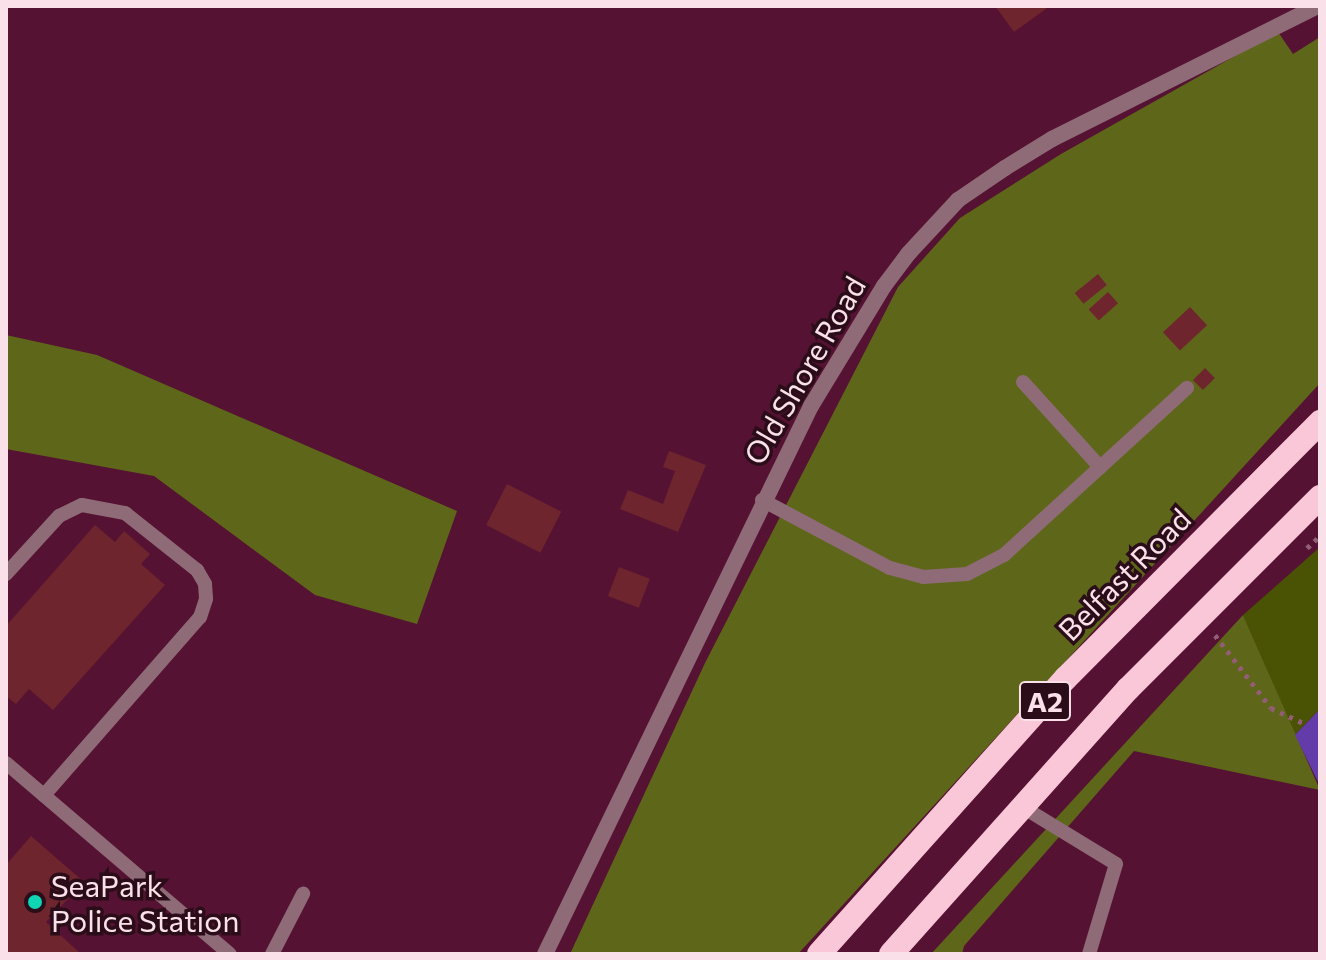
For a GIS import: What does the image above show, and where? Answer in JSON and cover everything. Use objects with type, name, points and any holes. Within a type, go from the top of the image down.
[{"type":"highway","name":"Belfast Road","points":[[819,954],[1066,678],[1320,422]]},
{"type":"highway","name":"A2","points":[[891,954],[1139,678],[1320,497]]},
{"type":"street","name":"Old Shore Road","points":[[545,954],[762,500],[811,406],[884,286],[958,200],[1052,139],[1318,6]]},
{"type":"lane","points":[[1023,382],[1100,467]]},
{"type":"lane","points":[[762,500],[890,568],[923,577],[952,577],[982,569],[1004,555],[1187,388]]},
{"type":"lane","points":[[6,574],[66,509],[82,505],[125,513],[197,570],[205,584],[206,599],[200,617],[44,795]]},
{"type":"lane","points":[[6,763],[230,954]]},
{"type":"lane","points":[[1021,806],[1116,864],[1089,954]]},
{"type":"lane","points":[[272,954],[303,894]]},
{"type":"path","points":[[1215,634],[1271,708],[1305,724]]},
{"type":"green space","points":[[1278,32],[1293,54],[1320,37],[1320,383],[798,954],[570,954],[705,663],[898,287],[960,218],[1061,154]]},
{"type":"green space","points":[[6,335],[97,355],[457,511],[417,624],[315,595],[154,476],[6,449]]},
{"type":"green space","points":[[1320,547],[1320,709],[1295,735],[1243,615]]},
{"type":"green space","points":[[1243,615],[1320,790],[1134,751],[964,946],[962,954],[931,954]]},
{"type":"shaded area","points":[[1320,709],[1320,786],[1295,735]]},
{"type":"building","points":[[995,6],[1050,6],[1014,32]]},
{"type":"building","points":[[1098,274],[1107,285],[1083,304],[1075,293]]},
{"type":"building","points":[[1108,292],[1118,303],[1099,321],[1089,309]]},
{"type":"building","points":[[1190,307],[1207,325],[1180,351],[1163,332]]},
{"type":"building","points":[[1205,368],[1215,378],[1203,390],[1193,380]]},
{"type":"building","points":[[669,451],[706,465],[678,532],[620,509],[628,490],[663,504],[675,471],[663,467]]},
{"type":"building","points":[[507,484],[561,512],[540,553],[486,525]]},
{"type":"building","points":[[95,525],[115,542],[124,531],[150,554],[141,564],[165,585],[53,710],[29,689],[16,704],[6,696],[6,626]]},
{"type":"building","points":[[619,567],[650,579],[639,608],[608,596]]},
{"type":"building","name":"SeaPark Police Station","points":[[31,836],[84,882],[46,922],[81,954],[6,954],[6,865]]},
{"type":"place","name":"SeaPark Police Station","points":[[35,902]]}]
